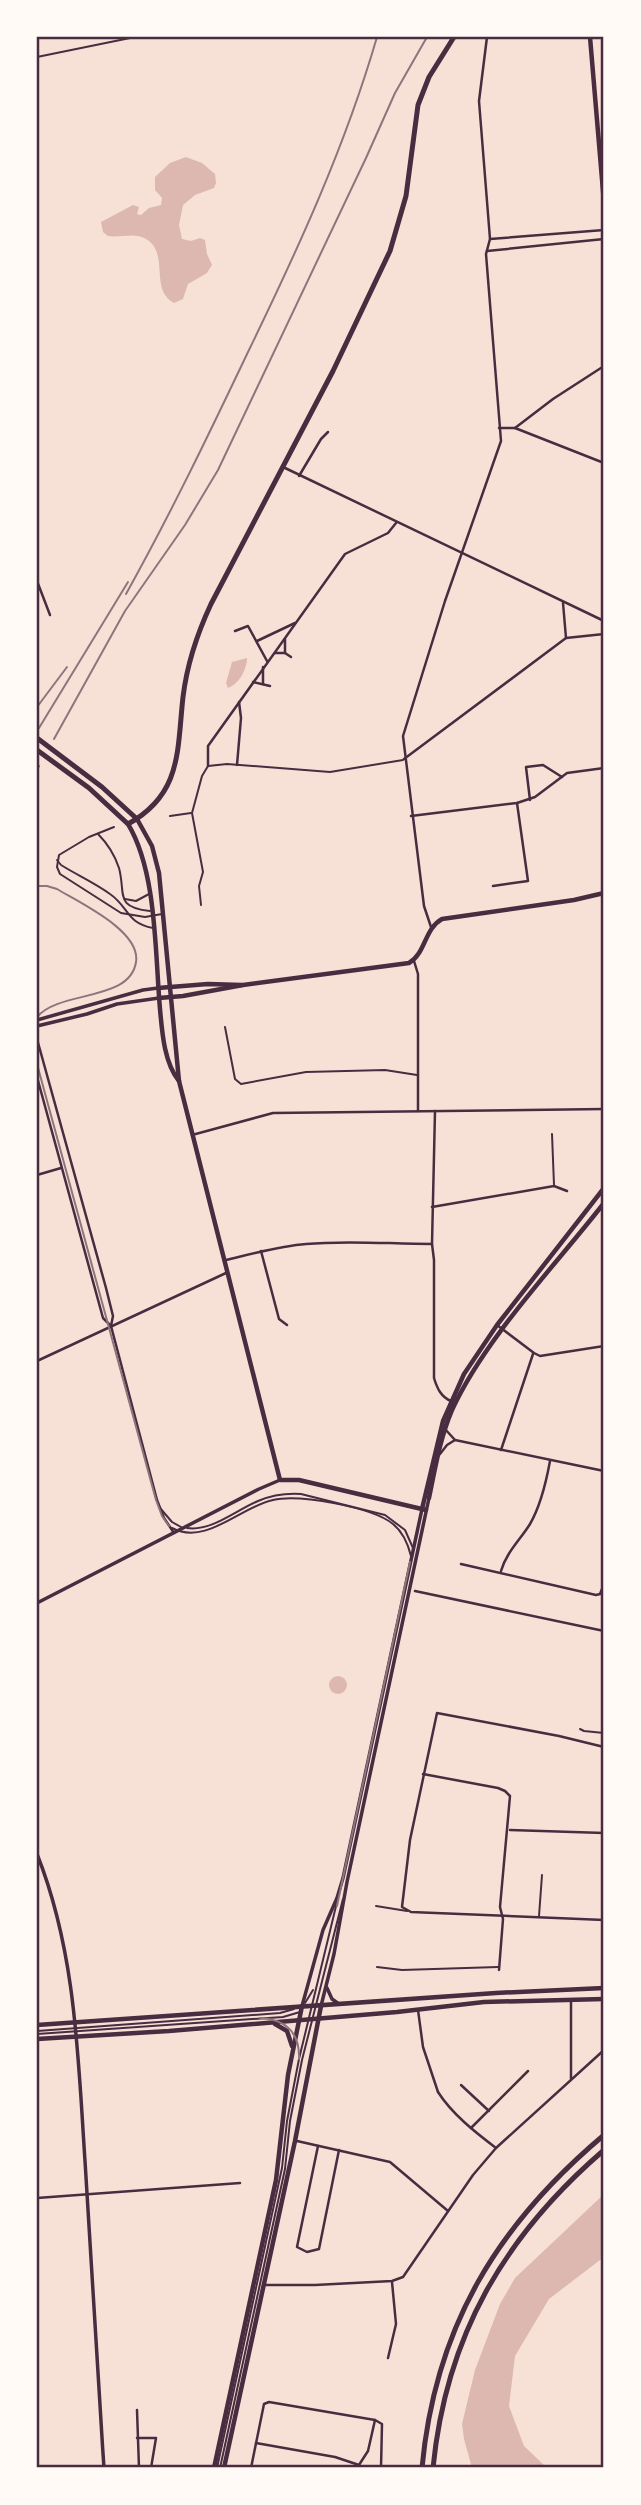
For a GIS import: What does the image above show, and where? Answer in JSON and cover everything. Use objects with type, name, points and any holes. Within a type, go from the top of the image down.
[{"type":"main road","points":[[128,824],[158,801],[175,770],[183,697],[196,639],[211,604],[333,371],[390,251],[406,196],[418,105],[429,77],[453,37]]},
{"type":"main road","points":[[590,37],[604,203]]},
{"type":"main road","points":[[37,737],[111,794],[137,819],[148,836],[155,855],[179,1082],[280,1480],[299,1480],[424,1509],[439,1434],[451,1401],[470,1364],[497,1325],[604,1188]]},
{"type":"main road","points":[[37,750],[106,802],[128,824],[132,832],[145,863],[164,1039],[173,1074],[179,1082]]},
{"type":"main road","points":[[159,998],[414,961],[431,927],[446,918],[583,899],[604,893]]},
{"type":"main road","points":[[159,988],[227,983],[243,985]]},
{"type":"main road","points":[[429,1498],[445,1429],[466,1384],[503,1329],[604,1203]]},
{"type":"main road","points":[[37,2035],[308,2006],[604,1988]]},
{"type":"main road","points":[[37,2025],[77,2030],[271,2022],[484,2002],[604,1999]]},
{"type":"main road","points":[[219,2468],[295,2141],[312,2019],[308,2006]]},
{"type":"main road","points":[[219,2468],[276,2180],[292,2049],[299,2020],[308,2006]]},
{"type":"main road","points":[[271,2022],[287,2031],[292,2049]]},
{"type":"main road","points":[[422,2468],[427,2425],[438,2378],[452,2337],[475,2286],[503,2241],[531,2204],[568,2166],[604,2135]]},
{"type":"main road","points":[[433,2468],[440,2414],[449,2378],[469,2324],[492,2278],[520,2237],[552,2199],[604,2150]]},
{"type":"street","points":[[431,927],[425,915],[403,736],[501,441],[479,101],[487,37]]},
{"type":"street","points":[[490,239],[604,230]]},
{"type":"street","points":[[487,251],[604,239]]},
{"type":"street","points":[[515,428],[604,366]]},
{"type":"street","points":[[499,428],[515,428],[604,463]]},
{"type":"street","points":[[299,476],[328,432]]},
{"type":"street","points":[[283,467],[604,621]]},
{"type":"street","points":[[208,766],[208,746],[345,554],[388,533],[396,523]]},
{"type":"street","points":[[37,581],[50,615]]},
{"type":"street","points":[[564,603],[566,638]]},
{"type":"street","points":[[257,641],[297,622]]},
{"type":"street","points":[[235,631],[248,626],[267,661]]},
{"type":"street","points":[[404,760],[566,638],[604,634]]},
{"type":"street","points":[[285,638],[285,653]]},
{"type":"street","points":[[274,653],[285,653],[291,657]]},
{"type":"street","points":[[263,667],[263,684]]},
{"type":"street","points":[[252,682],[270,686]]},
{"type":"street","points":[[237,765],[241,718],[239,701]]},
{"type":"street","points":[[530,800],[526,767],[543,765],[562,777]]},
{"type":"street","points":[[411,816],[530,800],[574,771],[604,768]]},
{"type":"street","points":[[493,886],[528,881],[517,803]]},
{"type":"street","points":[[414,961],[418,974],[418,1111]]},
{"type":"street","points":[[37,1020],[143,990],[159,988]]},
{"type":"street","points":[[37,1026],[117,1004],[159,998]]},
{"type":"street","points":[[37,1039],[113,1316],[111,1326],[160,1508],[169,1526],[176,1532]]},
{"type":"street","points":[[37,1077],[103,1318],[111,1326]]},
{"type":"street","points":[[192,1135],[273,1114],[604,1109]]},
{"type":"street","points":[[435,1111],[432,1207],[434,1378],[437,1388],[451,1401]]},
{"type":"street","points":[[37,1175],[61,1168]]},
{"type":"street","points":[[432,1207],[554,1186],[567,1191]]},
{"type":"street","points":[[226,1260],[307,1244],[432,1244]]},
{"type":"street","points":[[261,1251],[279,1319],[287,1325]]},
{"type":"street","points":[[37,1361],[229,1272]]},
{"type":"street","points":[[497,1325],[534,1353],[547,1356],[604,1346]]},
{"type":"street","points":[[501,1450],[534,1353]]},
{"type":"street","points":[[445,1429],[455,1440],[604,1471]]},
{"type":"street","points":[[437,1460],[443,1449],[455,1440]]},
{"type":"street","points":[[501,1572],[507,1556],[535,1513],[545,1487],[550,1461]]},
{"type":"street","points":[[37,1603],[280,1480]]},
{"type":"street","points":[[308,2006],[326,1986],[413,1561],[413,1549],[429,1498]]},
{"type":"street","points":[[308,2006],[323,1930],[339,1900],[424,1509]]},
{"type":"street","points":[[461,1563],[600,1594],[604,1584]]},
{"type":"street","points":[[415,1591],[604,1631]]},
{"type":"street","points":[[604,1747],[437,1713],[410,1840],[402,1907],[407,1911],[604,1920]]},
{"type":"street","points":[[423,1774],[505,1791],[510,1799],[500,1907],[502,1915],[499,1968]]},
{"type":"street","points":[[508,1830],[604,1833]]},
{"type":"street","points":[[37,1854],[53,1899],[62,1937],[77,2030],[104,2468]]},
{"type":"street","points":[[326,1986],[332,1999],[344,2005]]},
{"type":"street","points":[[570,2000],[571,2079]]},
{"type":"street","points":[[418,2010],[423,2047],[438,2092],[444,2102],[496,2148]]},
{"type":"street","points":[[263,2285],[391,2281],[403,2277],[496,2148],[604,2050]]},
{"type":"street","points":[[471,2128],[528,2071]]},
{"type":"street","points":[[461,2085],[489,2111]]},
{"type":"street","points":[[295,2141],[390,2162],[448,2211]]},
{"type":"street","points":[[318,2146],[297,2248],[307,2252],[318,2249],[339,2150]]},
{"type":"street","points":[[37,2198],[240,2183]]},
{"type":"street","points":[[388,2358],[396,2324],[391,2281]]},
{"type":"street","points":[[251,2468],[264,2404],[269,2402],[375,2420],[382,2424],[381,2468]]},
{"type":"street","points":[[137,2410],[139,2468]]},
{"type":"street","points":[[256,2443],[335,2458],[358,2466],[368,2451],[375,2420]]},
{"type":"street","points":[[137,2438],[156,2438],[151,2468]]},
{"type":"lane","points":[[37,57],[135,37]]},
{"type":"lane","points":[[201,905],[198,888],[203,872],[192,813],[202,776],[208,766],[237,765],[330,772],[404,760]]},
{"type":"lane","points":[[170,816],[192,813]]},
{"type":"lane","points":[[114,827],[64,851],[57,859],[57,867],[64,878],[116,911],[127,915],[163,913]]},
{"type":"lane","points":[[97,833],[118,868],[122,897],[133,908],[152,914],[163,913]]},
{"type":"lane","points":[[57,859],[61,865],[115,898],[137,924],[153,928]]},
{"type":"lane","points":[[122,897],[134,902],[150,894]]},
{"type":"lane","points":[[225,1027],[238,1083],[306,1072],[385,1070],[418,1075]]},
{"type":"lane","points":[[552,1134],[554,1186]]},
{"type":"lane","points":[[160,1508],[172,1522],[193,1529],[206,1527],[268,1497],[301,1494],[385,1515],[405,1530],[413,1549]]},
{"type":"lane","points":[[176,1532],[200,1532],[264,1502],[303,1498],[374,1514],[387,1520],[404,1538],[413,1561]]},
{"type":"lane","points":[[580,1729],[604,1733]]},
{"type":"lane","points":[[539,1917],[542,1875]]},
{"type":"lane","points":[[219,2468],[282,2168],[287,2121],[312,2019],[308,2006],[309,1998],[319,1980],[339,1900],[346,1891]]},
{"type":"lane","points":[[37,2035],[283,2017],[308,2006],[319,1980],[339,1900]]},
{"type":"lane","points":[[376,1906],[407,1911]]},
{"type":"lane","points":[[377,1967],[402,1970],[499,1968]]},
{"type":"shaded area","points":[[186,157],[202,163],[215,174],[214,188],[195,195],[183,205],[179,225],[182,239],[205,240],[212,265],[207,273],[188,284],[183,299],[174,303],[162,289],[159,262],[153,245],[137,236],[108,236],[103,232],[101,222],[133,205],[139,207],[137,214],[141,215],[149,208],[161,205],[162,198],[155,190],[155,177],[170,163]]},
{"type":"shaded area","points":[[247,658],[242,676],[228,688],[226,683],[232,662]]},
{"type":"shaded area","points":[[334,1676],[342,1676],[347,1685],[345,1692],[334,1694],[329,1689],[329,1681]]},
{"type":"shaded area","points":[[604,2194],[604,2257],[549,2299],[515,2356],[509,2406],[524,2446],[547,2468],[472,2468],[462,2424],[475,2370],[500,2304],[515,2278]]},
{"type":"tram line","points":[[37,886],[57,889],[107,919],[129,939],[135,951],[136,962],[131,975],[121,984],[61,1003],[37,1017]]},
{"type":"tram line","points":[[37,1064],[156,1500],[169,1526]]},
{"type":"tram line","points":[[337,1906],[410,1562]]},
{"type":"tram line","points":[[260,2018],[277,2021],[290,2029],[297,2042],[299,2059]]},
{"type":"railway","points":[[126,594],[204,444],[302,236],[335,158],[377,37]]},
{"type":"railway","points":[[54,739],[125,611],[185,525],[218,470],[395,93],[427,37]]},
{"type":"railway","points":[[39,728],[128,582]]},
{"type":"railway","points":[[37,707],[67,667]]},
{"type":"railway","points":[[37,770],[39,766]]}]
